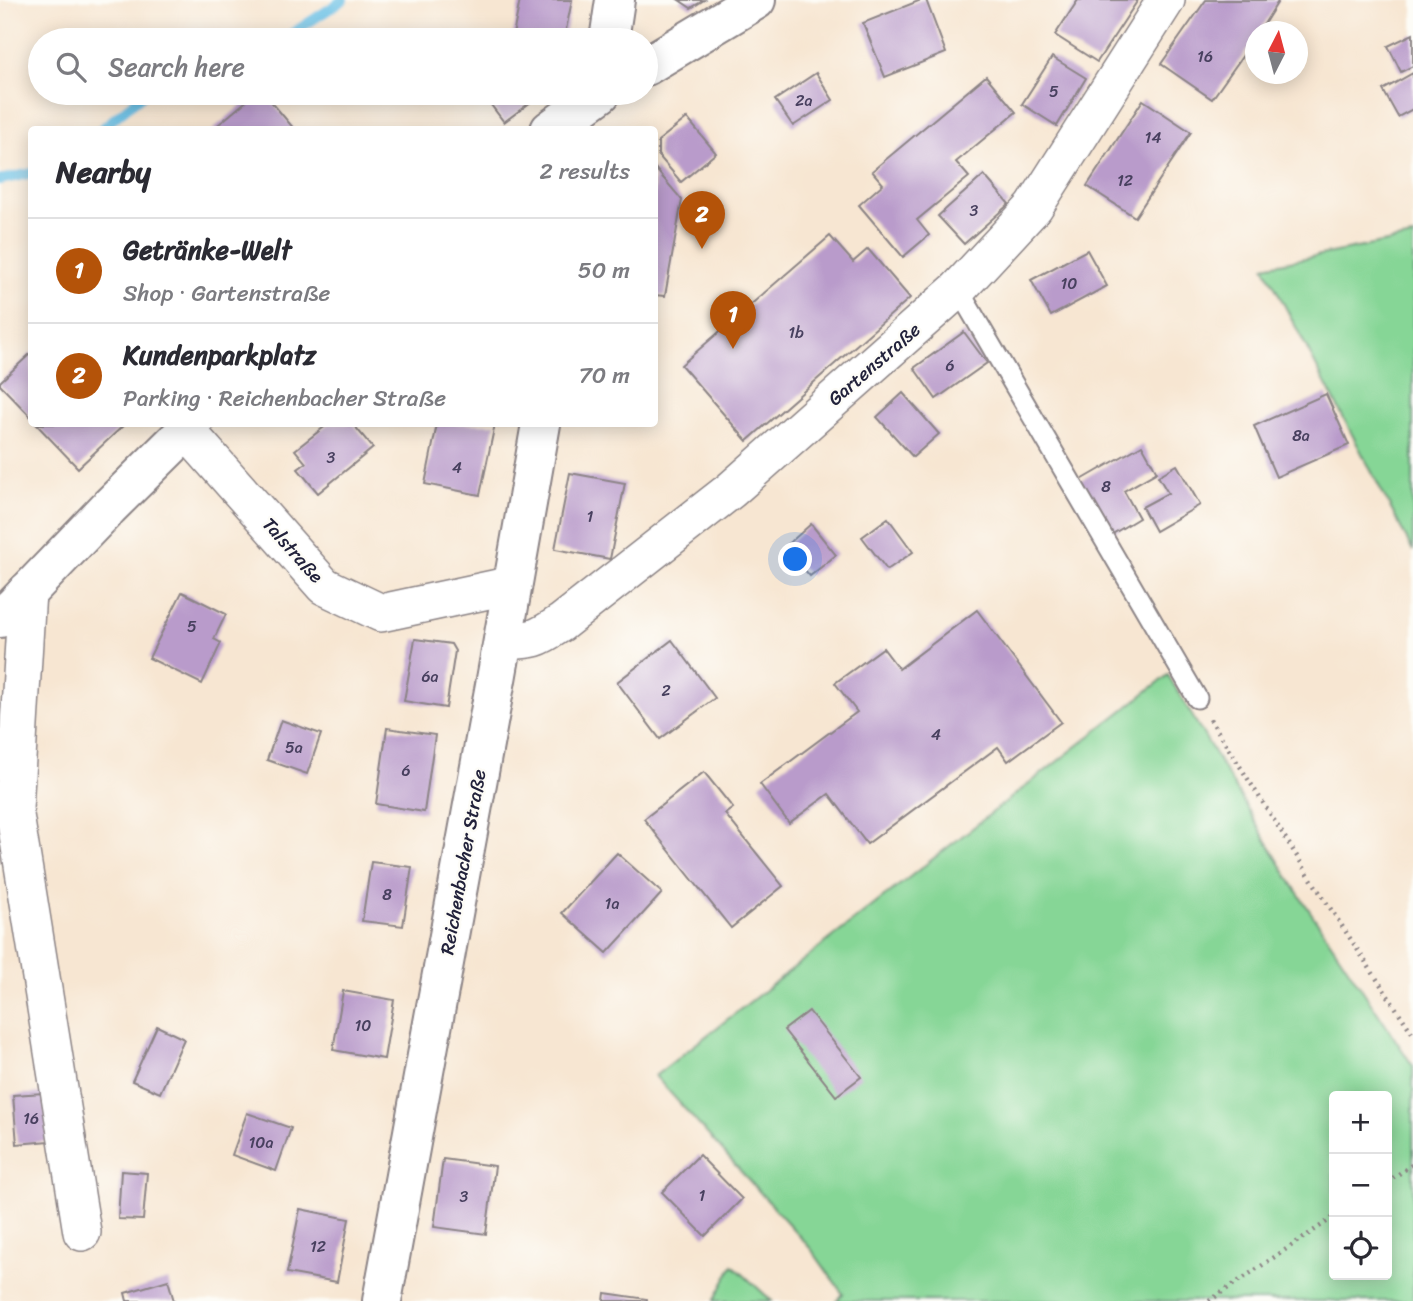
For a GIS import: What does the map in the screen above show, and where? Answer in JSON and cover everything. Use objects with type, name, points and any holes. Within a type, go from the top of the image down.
[{"type":"street","points":[[611,28],[615,0]]},
{"type":"street","points":[[658,59],[756,0]]},
{"type":"street","name":"Gartenstraße","points":[[503,640],[539,637],[561,623],[731,490],[958,289],[1034,207],[1166,0]]},
{"type":"street","points":[[556,126],[584,105]]},
{"type":"street","points":[[595,126],[599,105]]},
{"type":"street","name":"Talstraße","points":[[14,605],[190,427],[324,586],[381,612],[512,585]]},
{"type":"street","name":"Reichenbacher Straße","points":[[382,1301],[540,427]]},
{"type":"street","points":[[14,605],[14,809],[82,1232]]},
{"type":"lane","points":[[958,289],[1197,698]]},
{"type":"path","points":[[1197,698],[1413,1034]]},
{"type":"path","points":[[1392,1179],[1413,1164]]},
{"type":"path","points":[[1209,1301],[1329,1220]]},
{"type":"green space","points":[[1413,237],[1413,551],[1264,266]]},
{"type":"green space","points":[[1168,675],[1294,887],[1413,1066],[1413,1301],[837,1301],[843,1294],[811,1249],[655,1076]]},
{"type":"green space","points":[[733,1265],[772,1301],[714,1301]]},
{"type":"building","points":[[520,0],[572,0],[566,28],[514,28]]},
{"type":"building","points":[[679,0],[704,0],[691,8]]},
{"type":"building","points":[[926,0],[946,53],[885,77],[863,23]]},
{"type":"building","points":[[1078,0],[1138,0],[1097,62],[1055,35]]},
{"type":"building","points":[[1206,0],[1279,0],[1266,21],[1245,21],[1245,52],[1212,99],[1161,64]]},
{"type":"building","points":[[1413,34],[1413,66],[1401,72],[1388,46]]},
{"type":"building","points":[[1052,57],[1086,78],[1057,126],[1022,104]]},
{"type":"building","points":[[816,73],[833,100],[793,126],[775,100]]},
{"type":"building","points":[[1413,73],[1413,109],[1398,117],[1383,90]]},
{"type":"building","points":[[986,76],[1016,112],[956,162],[969,177],[917,220],[929,235],[903,257],[859,205],[883,184],[872,171]]},
{"type":"building","points":[[1143,100],[1191,132],[1135,217],[1087,186]]},
{"type":"building","points":[[242,105],[274,105],[292,126],[217,126]]},
{"type":"building","points":[[491,105],[527,105],[504,122]]},
{"type":"building","points":[[687,118],[716,153],[681,182],[658,155],[658,141]]},
{"type":"building","points":[[658,172],[682,200],[665,296],[658,295]]},
{"type":"building","points":[[984,175],[1009,204],[964,244],[938,216]]},
{"type":"building","points":[[830,236],[853,262],[868,249],[910,298],[747,441],[681,365]]},
{"type":"building","points":[[1087,250],[1107,286],[1051,316],[1031,280]]},
{"type":"building","points":[[964,332],[987,363],[936,399],[914,368]]},
{"type":"building","points":[[28,356],[28,414],[0,385]]},
{"type":"building","points":[[903,393],[939,434],[913,457],[877,417]]},
{"type":"building","points":[[1326,394],[1349,445],[1276,477],[1254,426]]},
{"type":"building","points":[[39,427],[122,427],[78,468]]},
{"type":"building","points":[[324,427],[356,427],[373,448],[318,493],[298,469],[306,463],[295,450]]},
{"type":"building","points":[[436,427],[494,427],[480,495],[425,484]]},
{"type":"building","points":[[1142,445],[1157,472],[1124,491],[1139,518],[1109,536],[1078,482]]},
{"type":"building","points":[[1177,465],[1200,505],[1155,531],[1142,507],[1168,493],[1158,476]]},
{"type":"building","points":[[570,473],[625,483],[610,559],[555,549]]},
{"type":"building","points":[[888,518],[913,552],[887,570],[862,537]]},
{"type":"building","points":[[811,524],[836,555],[810,576],[785,547]]},
{"type":"building","points":[[182,592],[226,614],[214,639],[221,643],[202,684],[149,658]]},
{"type":"building","points":[[977,610],[1061,722],[1008,761],[998,747],[867,844],[829,794],[789,823],[760,784],[857,712],[835,683],[883,648],[899,669]]},
{"type":"building","points":[[415,639],[451,644],[455,651],[446,708],[404,701]]},
{"type":"building","points":[[672,640],[715,698],[660,739],[617,682]]},
{"type":"building","points":[[281,720],[321,734],[307,774],[267,760]]},
{"type":"building","points":[[387,728],[435,735],[424,812],[376,804]]},
{"type":"building","points":[[704,772],[733,808],[725,814],[783,886],[731,928],[644,819]]},
{"type":"building","points":[[617,853],[662,893],[607,953],[562,913]]},
{"type":"building","points":[[371,862],[412,867],[403,926],[362,921]]},
{"type":"building","points":[[343,991],[394,1000],[384,1059],[333,1050]]},
{"type":"building","points":[[809,1011],[861,1077],[836,1096],[784,1030]]},
{"type":"building","points":[[157,1026],[184,1039],[160,1093],[132,1081]]},
{"type":"building","points":[[44,1093],[49,1141],[17,1144],[13,1095]]},
{"type":"building","points":[[247,1113],[291,1128],[276,1171],[232,1155]]},
{"type":"building","points":[[699,1155],[742,1199],[705,1236],[662,1192]]},
{"type":"building","points":[[443,1159],[495,1166],[486,1234],[434,1227]]},
{"type":"building","points":[[121,1171],[147,1173],[143,1220],[118,1219]]},
{"type":"building","points":[[300,1209],[349,1219],[337,1282],[287,1273]]},
{"type":"building","points":[[168,1280],[174,1301],[127,1301],[125,1293]]},
{"type":"building","points":[[605,1293],[647,1299],[647,1301],[604,1301]]},
{"type":"waterway","points":[[300,28],[343,0]]},
{"type":"waterway","points":[[105,126],[130,105]]},
{"type":"waterway","points":[[0,180],[28,174]]},
{"type":"place","name":"Kundenparkplatz","points":[[702,249]]},
{"type":"place","name":"Getränke-Welt","points":[[733,349]]}]
